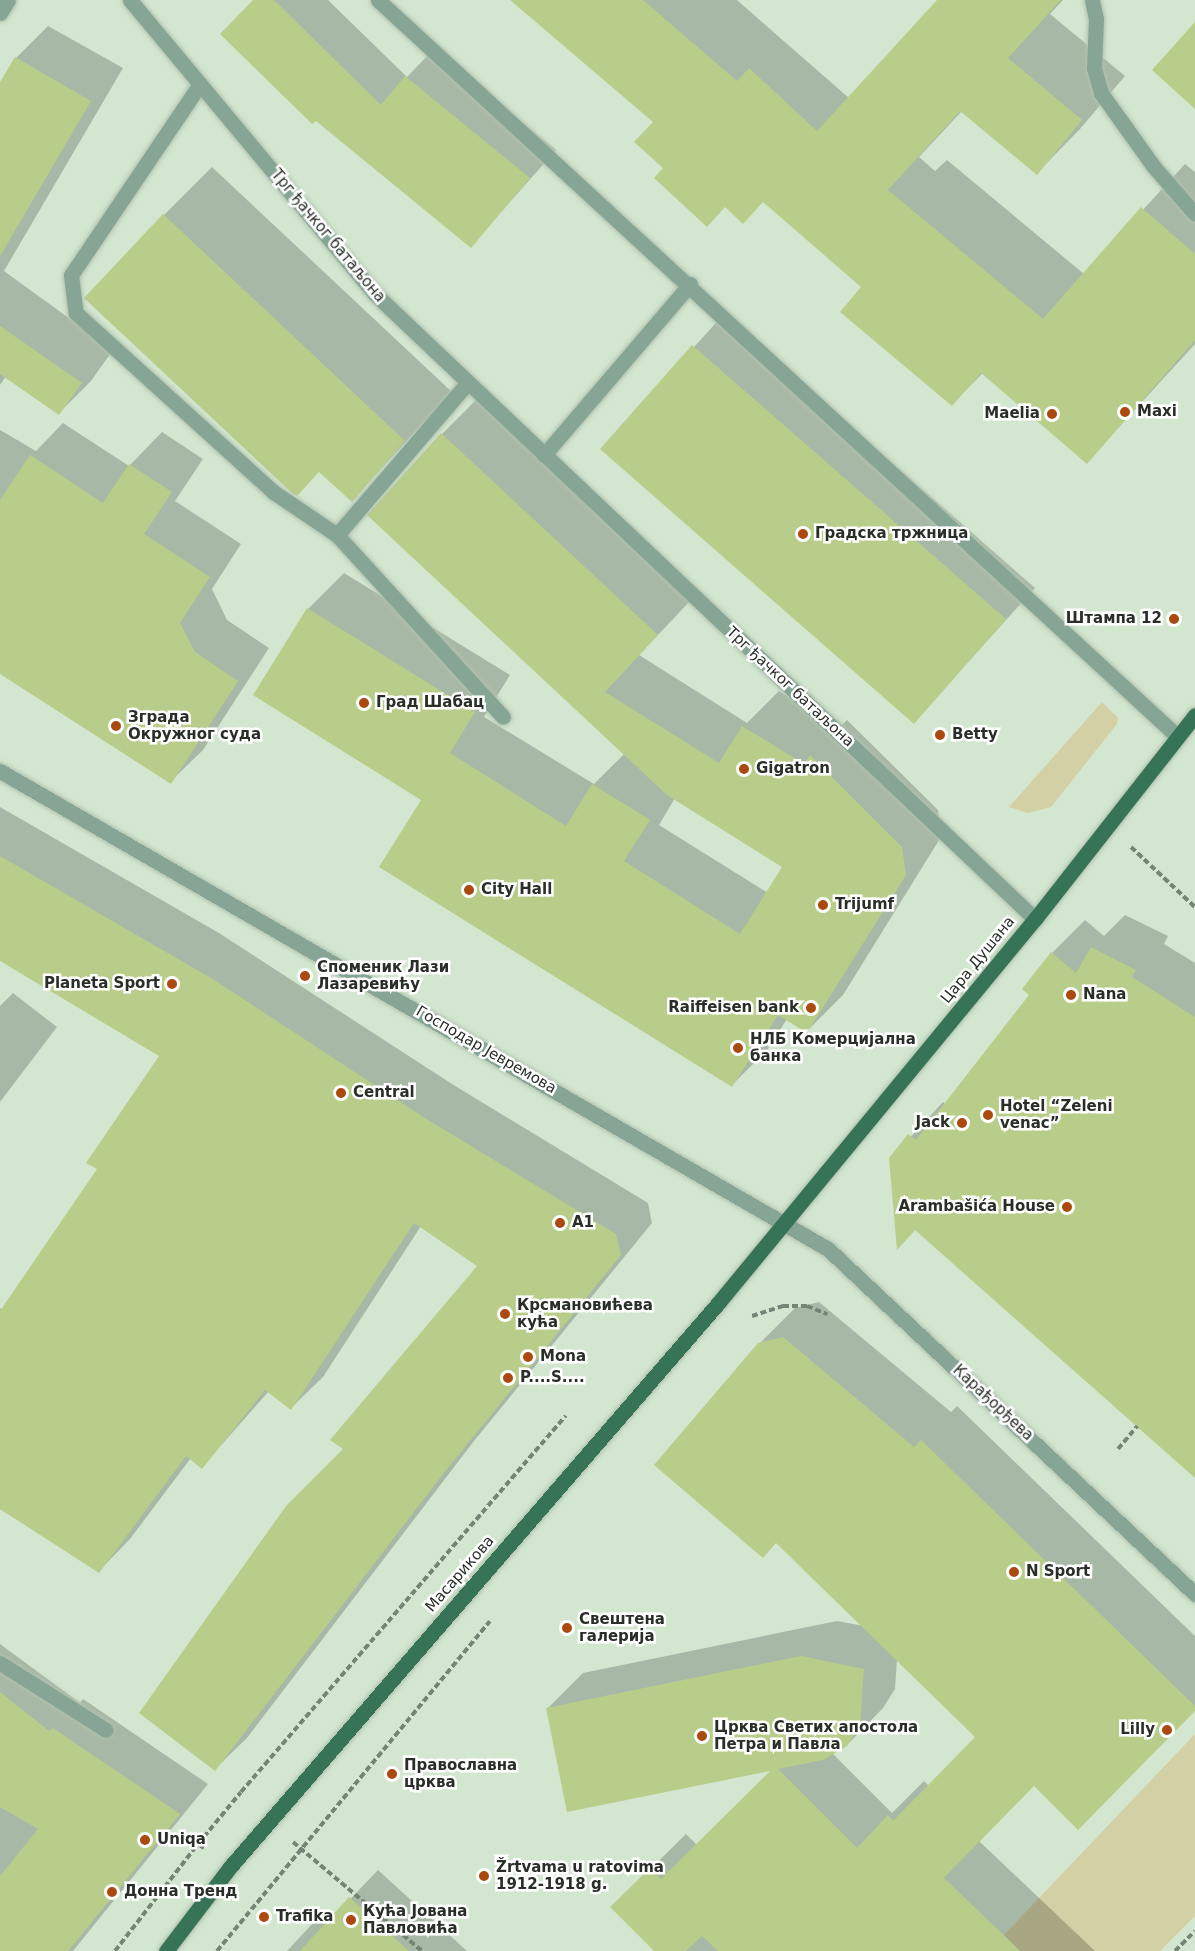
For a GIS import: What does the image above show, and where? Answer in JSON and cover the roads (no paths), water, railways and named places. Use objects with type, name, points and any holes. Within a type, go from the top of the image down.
[{"type":"main road","name":"Цара Душана","points":[[783,1222],[1035,919],[1195,715]]},
{"type":"main road","name":"Масарикова","points":[[165,1951],[270,1822],[719,1302],[783,1222]]},
{"type":"street","points":[[0,13],[8,0]]},
{"type":"street","name":"Трг ђачког батаљона","points":[[130,0],[375,294],[1035,919]]},
{"type":"street","points":[[378,0],[690,284],[1177,736]]},
{"type":"street","points":[[1092,0],[1094,68],[1101,93],[1154,167],[1195,214]]},
{"type":"street","points":[[200,84],[71,275],[76,313],[272,491],[337,535],[503,717]]},
{"type":"street","points":[[544,455],[690,284]]},
{"type":"street","points":[[337,535],[468,382]]},
{"type":"street","name":"Господар Јевремова","points":[[0,771],[783,1222]]},
{"type":"street","name":"Карађорђева","points":[[783,1222],[828,1249],[861,1278],[1195,1594]]},
{"type":"street","points":[[0,1664],[106,1730]]},
{"type":"place","name":"Maxi","points":[[1125,412]]},
{"type":"place","name":"Maelia","points":[[1052,414]]},
{"type":"place","name":"Градска тржница","points":[[803,534]]},
{"type":"place","name":"Штампа 12","points":[[1174,619]]},
{"type":"place","name":"Град Шабац","points":[[364,703]]},
{"type":"place","name":"Зграда Окружног суда","points":[[116,726]]},
{"type":"place","name":"Betty","points":[[940,735]]},
{"type":"place","name":"Gigatron","points":[[744,769]]},
{"type":"place","name":"City Hall","points":[[469,890]]},
{"type":"place","name":"Trijumf","points":[[823,905]]},
{"type":"place","name":"Споменик Лази Лазаревићу","points":[[305,976]]},
{"type":"place","name":"Planeta Sport","points":[[172,984]]},
{"type":"place","name":"Nana","points":[[1071,995]]},
{"type":"place","name":"Raiffeisen bank","points":[[811,1008]]},
{"type":"place","name":"НЛБ Комерцијална банка","points":[[738,1048]]},
{"type":"place","name":"Central","points":[[341,1093]]},
{"type":"place","name":"Hotel “Zeleni venac”","points":[[988,1115]]},
{"type":"place","name":"Jack","points":[[962,1123]]},
{"type":"place","name":"Arambašića House","points":[[1067,1207]]},
{"type":"place","name":"A1","points":[[560,1223]]},
{"type":"place","name":"Крсмановићева кућа","points":[[505,1314]]},
{"type":"place","name":"Mona","points":[[528,1357]]},
{"type":"place","name":"P....S....","points":[[508,1378]]},
{"type":"place","name":"N Sport","points":[[1014,1572]]},
{"type":"place","name":"Свештена галерија","points":[[567,1628]]},
{"type":"place","name":"Lilly","points":[[1167,1730]]},
{"type":"place","name":"Црква Светих апостола Петра и Павла","points":[[702,1736]]},
{"type":"place","name":"Православна црква","points":[[392,1774]]},
{"type":"place","name":"Uniqa","points":[[145,1840]]},
{"type":"place","name":"Žrtvama u ratovima 1912-1918 g.","points":[[484,1876]]},
{"type":"place","name":"Донна Тренд","points":[[112,1892]]},
{"type":"place","name":"Trafika","points":[[264,1917]]},
{"type":"place","name":"Кућа Јована Павловића","points":[[351,1920]]}]
